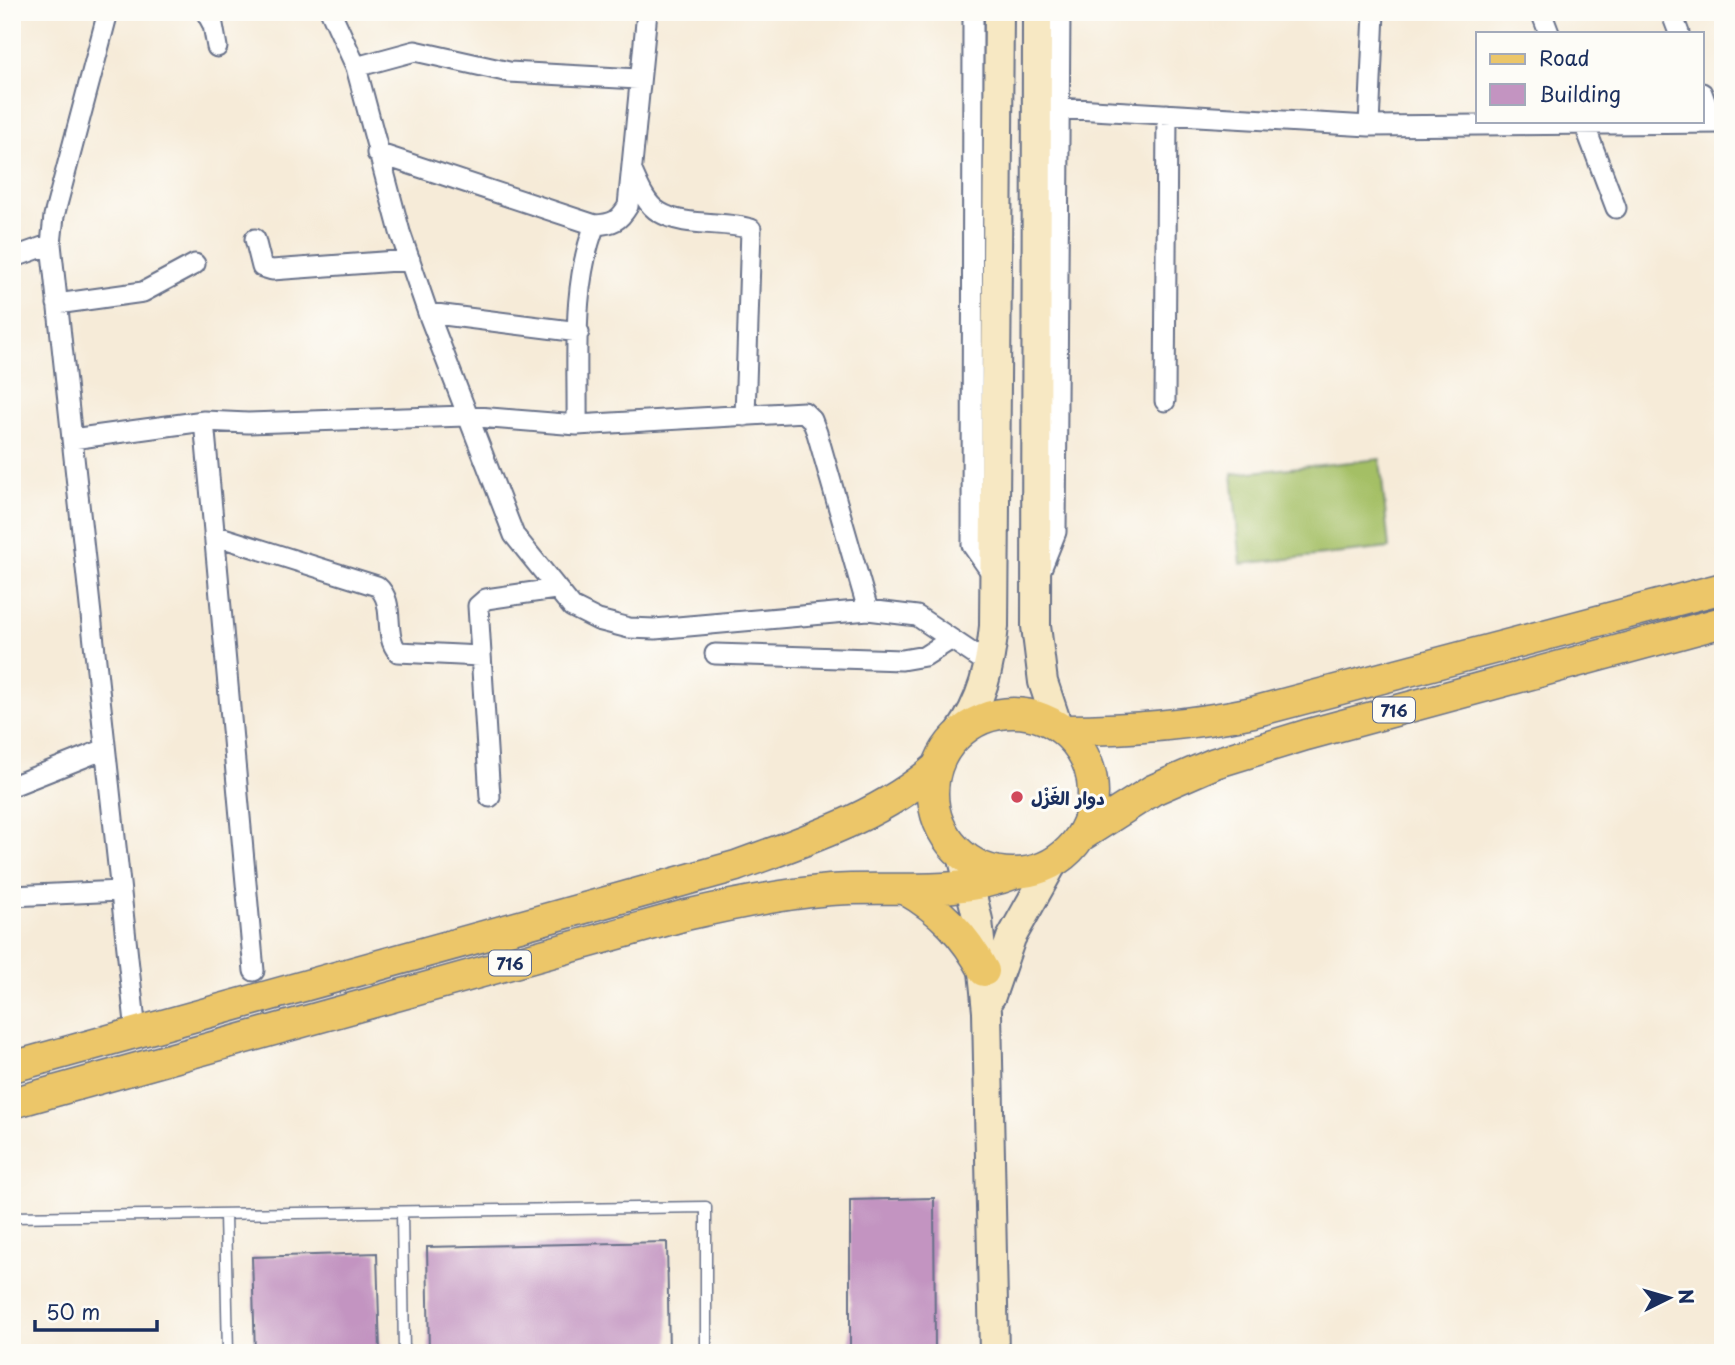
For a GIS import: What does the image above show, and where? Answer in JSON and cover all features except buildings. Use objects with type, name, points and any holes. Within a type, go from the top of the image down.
[{"type":"main road","points":[[958,735],[974,712],[990,665],[997,581],[999,12]]},
{"type":"main road","points":[[1037,12],[1035,582],[1043,682],[1061,729]]},
{"type":"main road","name":"716","points":[[1061,729],[1161,727],[1253,712],[1723,588]]},
{"type":"main road","name":"716","points":[[12,1103],[686,915],[785,895],[830,890],[971,888],[1053,863],[1081,836],[1153,790],[1215,763],[1306,734],[1723,622]]},
{"type":"main road","name":"716","points":[[1016,873],[988,869],[962,855],[949,841],[937,815],[933,786],[937,767],[945,750],[958,735],[991,715],[1010,712],[1029,714],[1061,729],[1082,753],[1093,780],[1089,818],[1081,836]]},
{"type":"main road","name":"716","points":[[12,1068],[736,866],[824,833],[863,815],[914,787],[937,767]]},
{"type":"main road","points":[[962,855],[971,888],[984,971],[993,1353]]},
{"type":"main road","points":[[986,1012],[1011,938],[1053,863]]},
{"type":"main road","points":[[904,889],[943,915],[959,932],[984,971]]},
{"type":"street","points":[[108,12],[54,216],[51,244],[135,1032]]},
{"type":"street","points":[[206,12],[214,25],[217,47]]},
{"type":"street","points":[[331,12],[356,67],[377,153],[428,313],[514,535],[572,607],[589,616],[642,629],[868,610],[917,616],[990,665]]},
{"type":"street","points":[[377,153],[595,225],[610,225],[621,219],[628,206],[638,79],[647,12]]},
{"type":"street","points":[[972,12],[972,545],[997,581]]},
{"type":"street","points":[[1035,582],[1056,532],[1060,12]]},
{"type":"street","points":[[1369,126],[1374,12]]},
{"type":"street","points":[[1541,12],[1549,32]]},
{"type":"street","points":[[1671,12],[1679,32]]},
{"type":"street","points":[[356,67],[415,51],[509,72],[638,79]]},
{"type":"street","points":[[1058,108],[1369,126],[1718,123],[1704,97]]},
{"type":"street","points":[[1166,401],[1167,114]]},
{"type":"street","points":[[1584,123],[1615,208]]},
{"type":"street","points":[[631,169],[645,197],[658,212],[706,223],[751,229],[745,416]]},
{"type":"street","points":[[577,425],[579,331],[585,262],[595,225]]},
{"type":"street","points":[[255,239],[262,267],[272,270],[410,260]]},
{"type":"street","points":[[12,258],[51,244]]},
{"type":"street","points":[[57,304],[143,292],[195,264]]},
{"type":"street","points":[[428,313],[579,331]]},
{"type":"street","points":[[72,439],[204,421],[248,423],[466,416],[577,425],[804,412],[812,419],[868,610]]},
{"type":"street","points":[[204,421],[254,971]]},
{"type":"street","points":[[214,535],[377,586],[387,600],[392,641],[398,652],[480,656]]},
{"type":"street","points":[[489,797],[477,612],[481,601],[555,589]]},
{"type":"street","points":[[715,654],[902,660],[925,656],[950,640]]},
{"type":"street","points":[[12,786],[105,749]]},
{"type":"street","points":[[12,896],[120,891]]},
{"type":"lane","points":[[12,1217],[706,1207],[706,1353]]},
{"type":"lane","points":[[402,1212],[404,1353]]},
{"type":"lane","points":[[225,1214],[228,1353]]},
{"type":"green space","points":[[1380,459],[1389,548],[1241,564],[1232,474]]},
{"type":"place","name":"دوار الغَزْل","points":[[1017,797]]}]
